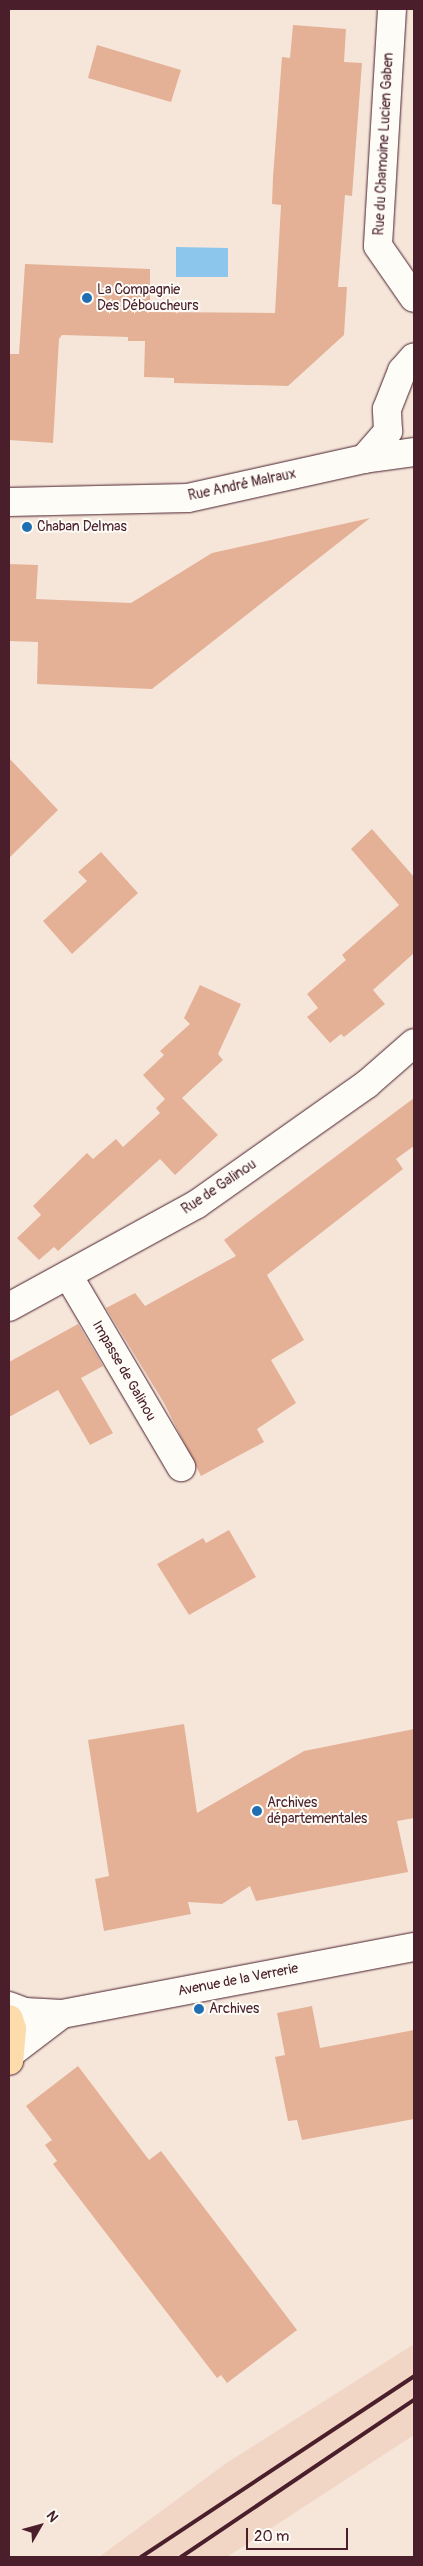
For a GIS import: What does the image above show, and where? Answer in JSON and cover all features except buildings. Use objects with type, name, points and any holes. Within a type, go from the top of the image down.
[{"type":"main road","points":[[9,2018],[10,2057]]},
{"type":"street","name":"Rue du Chamoine Lucien Gaben","points":[[392,9],[378,246],[414,298]]},
{"type":"street","points":[[364,458],[388,431],[387,410],[402,371],[414,357]]},
{"type":"street","name":"Rue André Malraux","points":[[9,502],[188,498],[364,458],[414,452]]},
{"type":"street","name":"Rue de Galinou","points":[[9,1307],[197,1204],[367,1084],[414,1043]]},
{"type":"street","name":"Impasse de Galinou","points":[[68,1275],[181,1467]]},
{"type":"street","name":"Avenue de la Verrerie","points":[[9,2006],[25,2012],[62,2014],[414,1947]]},
{"type":"street","name":"Avenue de la Verrerie","points":[[10,2057],[62,2014]]},
{"type":"shaded area","points":[[414,2344],[414,2435],[227,2557],[99,2557],[225,2464]]},
{"type":"water","points":[[176,247],[228,248],[228,277],[176,277]]},
{"type":"railway","points":[[141,2557],[414,2376]]},
{"type":"railway","points":[[181,2557],[414,2400]]},
{"type":"place","name":"La Compagnie Des Déboucheurs","points":[[87,298]]},
{"type":"place","name":"Chaban Delmas","points":[[27,527]]},
{"type":"place","name":"Archives départementales","points":[[257,1811]]},
{"type":"place","name":"Archives","points":[[199,2009]]}]
